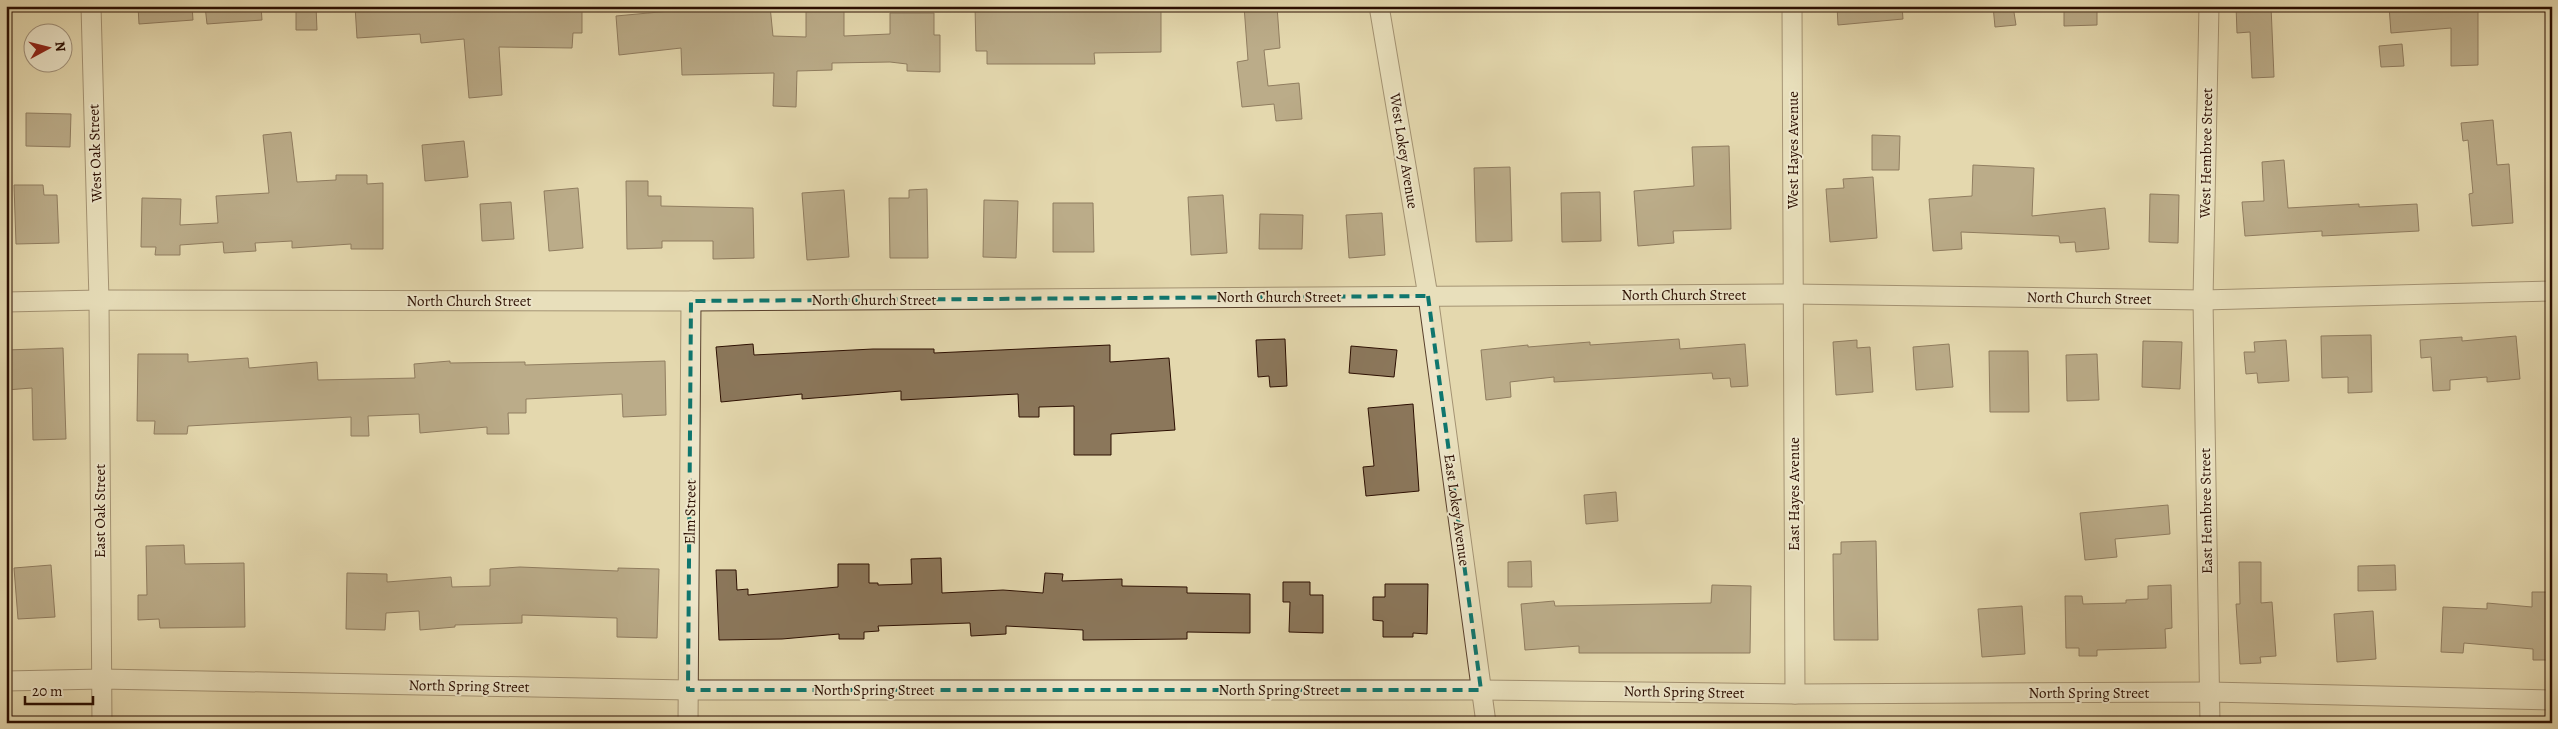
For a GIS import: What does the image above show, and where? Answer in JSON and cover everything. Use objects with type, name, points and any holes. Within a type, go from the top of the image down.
[{"type":"street","name":"West Oak Street","points":[[91,6],[99,300]]},
{"type":"street","name":"West Lokey Avenue","points":[[1380,6],[1428,296]]},
{"type":"street","name":"West Hayes Avenue","points":[[1792,6],[1793,294]]},
{"type":"street","name":"West Hembree Street","points":[[2204,300],[2209,6]]},
{"type":"street","name":"North Church Street","points":[[6,302],[99,300],[691,301],[1793,294],[2204,300],[2552,291]]},
{"type":"street","name":"East Hayes Avenue","points":[[1793,294],[1795,694]]},
{"type":"street","name":"East Lokey Avenue","points":[[1428,296],[1486,723]]},
{"type":"street","name":"East Oak Street","points":[[99,300],[102,723]]},
{"type":"street","name":"East Hembree Street","points":[[2204,300],[2210,723]]},
{"type":"street","name":"Elm Street","points":[[688,723],[691,301]]},
{"type":"street","name":"North Spring Street","points":[[6,681],[102,679],[688,690],[1481,690],[1795,694],[2209,692],[2552,700]]},
{"type":"highlighted area","points":[[1428,296],[1481,690],[688,690],[691,301]]},
{"type":"building","points":[[138,6],[192,6],[193,20],[139,24]]},
{"type":"building","points":[[205,6],[261,6],[262,20],[207,24]]},
{"type":"building","points":[[296,6],[316,6],[317,30],[296,30]]},
{"type":"building","points":[[355,6],[518,6],[518,11],[582,11],[582,33],[573,33],[572,48],[499,47],[502,95],[469,98],[464,39],[421,43],[420,34],[357,38]]},
{"type":"building","points":[[681,6],[770,6],[773,36],[806,37],[806,10],[844,9],[844,36],[890,34],[890,13],[934,13],[934,35],[940,35],[940,72],[907,71],[907,64],[890,62],[832,63],[832,70],[797,71],[796,107],[773,106],[774,73],[682,75],[681,48],[619,55],[616,16],[681,10]]},
{"type":"building","points":[[975,6],[1161,6],[1161,52],[1094,53],[1095,64],[987,64],[987,51],[976,51]]},
{"type":"building","points":[[1244,6],[1277,6],[1280,48],[1264,50],[1268,86],[1299,83],[1302,119],[1276,121],[1274,104],[1242,107],[1237,62],[1248,60]]},
{"type":"building","points":[[1837,6],[1902,6],[1903,19],[1838,25]]},
{"type":"building","points":[[1993,6],[2013,6],[2016,25],[1995,27]]},
{"type":"building","points":[[2064,6],[2097,6],[2097,25],[2064,26]]},
{"type":"building","points":[[2236,6],[2271,6],[2274,77],[2252,78],[2250,32],[2237,33]]},
{"type":"building","points":[[2389,6],[2478,6],[2478,65],[2451,66],[2451,28],[2391,33]]},
{"type":"building","points":[[2402,44],[2404,66],[2381,67],[2379,46]]},
{"type":"building","points":[[26,113],[71,114],[70,147],[26,146]]},
{"type":"building","points":[[2493,120],[2497,165],[2509,164],[2513,223],[2472,226],[2469,194],[2473,193],[2468,140],[2463,141],[2461,123]]},
{"type":"building","points":[[291,132],[297,182],[336,180],[336,175],[367,175],[367,184],[383,183],[383,249],[351,249],[351,244],[292,248],[292,241],[255,243],[256,251],[224,253],[223,242],[180,245],[180,255],[155,255],[156,247],[141,247],[142,198],[181,199],[180,225],[218,223],[216,196],[269,193],[263,135]]},
{"type":"building","points":[[1872,135],[1900,136],[1899,170],[1872,170]]},
{"type":"building","points":[[464,141],[468,177],[425,181],[422,145]]},
{"type":"building","points":[[1729,146],[1731,229],[1673,231],[1674,243],[1638,246],[1634,191],[1694,186],[1692,147]]},
{"type":"building","points":[[2284,160],[2288,208],[2359,204],[2359,207],[2417,204],[2419,231],[2322,236],[2322,231],[2245,236],[2242,202],[2264,201],[2262,162]]},
{"type":"building","points":[[1973,165],[2034,168],[2032,216],[2105,208],[2109,249],[2076,252],[2075,242],[2060,243],[2059,236],[1961,232],[1962,249],[1933,251],[1929,199],[1972,196]]},
{"type":"building","points":[[1510,167],[1512,241],[1476,242],[1474,168]]},
{"type":"building","points":[[1873,177],[1877,238],[1830,242],[1826,189],[1844,188],[1843,179]]},
{"type":"building","points":[[626,181],[648,181],[648,196],[661,196],[661,206],[753,208],[754,258],[713,259],[713,241],[662,241],[662,248],[627,249]]},
{"type":"building","points":[[14,185],[43,185],[44,195],[57,195],[59,243],[16,244]]},
{"type":"building","points":[[578,188],[583,248],[549,251],[544,191]]},
{"type":"building","points":[[927,189],[928,258],[890,258],[889,198],[909,198],[909,190]]},
{"type":"building","points":[[844,190],[849,257],[807,260],[802,193]]},
{"type":"building","points":[[1600,192],[1601,241],[1562,242],[1561,193]]},
{"type":"building","points":[[2150,194],[2179,195],[2178,243],[2149,242]]},
{"type":"building","points":[[1223,195],[1227,253],[1191,255],[1188,197]]},
{"type":"building","points":[[984,200],[1018,201],[1016,258],[983,257]]},
{"type":"building","points":[[511,202],[514,239],[482,241],[480,204]]},
{"type":"building","points":[[1053,203],[1093,203],[1094,252],[1053,252]]},
{"type":"building","points":[[1382,213],[1385,255],[1349,258],[1346,215]]},
{"type":"building","points":[[1260,214],[1303,215],[1302,249],[1259,249]]},
{"type":"building","points":[[2371,335],[2372,392],[2348,393],[2348,377],[2322,378],[2321,336]]},
{"type":"building","points":[[2516,336],[2520,379],[2487,382],[2487,377],[2450,380],[2450,390],[2433,391],[2431,357],[2421,358],[2420,340],[2462,337],[2462,341]]},
{"type":"building","points":[[1285,339],[1287,386],[1270,387],[1269,376],[1258,377],[1256,340]]},
{"type":"building","points":[[1679,339],[1680,349],[1745,344],[1748,386],[1731,387],[1730,378],[1713,379],[1712,373],[1554,382],[1554,377],[1510,382],[1511,397],[1486,400],[1481,350],[1528,345],[1528,347],[1590,342],[1590,345]]},
{"type":"building","points":[[1857,340],[1857,348],[1870,347],[1873,392],[1836,395],[1833,342]]},
{"type":"building","points":[[2286,340],[2289,381],[2258,383],[2257,373],[2246,374],[2244,352],[2255,352],[2254,342]]},
{"type":"building","points":[[2143,341],[2182,342],[2180,389],[2142,387]]},
{"type":"building","points":[[753,344],[754,355],[873,349],[934,349],[934,353],[1110,345],[1110,362],[1169,358],[1175,430],[1111,434],[1111,455],[1074,455],[1074,406],[1039,407],[1039,417],[1019,417],[1018,394],[901,400],[901,391],[802,399],[802,394],[721,402],[716,347]]},
{"type":"building","points":[[1949,344],[1953,387],[1916,390],[1913,347]]},
{"type":"building","points":[[1351,346],[1397,350],[1394,377],[1349,373]]},
{"type":"building","points":[[63,348],[66,439],[33,440],[32,388],[6,390],[6,350]]},
{"type":"building","points":[[1989,351],[2028,351],[2029,412],[1990,412]]},
{"type":"building","points":[[138,354],[188,354],[188,362],[248,358],[249,368],[317,362],[318,380],[415,378],[414,364],[450,361],[450,363],[525,362],[525,365],[665,361],[666,415],[623,417],[622,394],[526,399],[526,413],[508,413],[509,434],[487,434],[487,427],[420,433],[419,414],[368,416],[369,436],[351,436],[351,417],[188,426],[187,434],[154,434],[155,421],[137,421]]},
{"type":"building","points":[[2097,354],[2099,400],[2067,401],[2066,355]]},
{"type":"building","points":[[1413,404],[1419,491],[1366,496],[1363,467],[1374,466],[1368,408]]},
{"type":"building","points":[[1616,492],[1618,521],[1586,524],[1584,495]]},
{"type":"building","points":[[2168,505],[2170,534],[2115,539],[2117,557],[2085,560],[2080,513]]},
{"type":"building","points":[[1876,541],[1878,640],[1834,640],[1833,554],[1841,554],[1841,542]]},
{"type":"building","points":[[184,545],[185,564],[244,563],[245,627],[160,628],[159,619],[138,620],[138,595],[147,595],[146,546]]},
{"type":"building","points":[[941,558],[942,593],[1003,590],[1043,593],[1045,573],[1063,574],[1062,581],[1122,579],[1122,586],[1187,587],[1187,593],[1250,594],[1250,633],[1187,632],[1187,639],[1083,640],[1083,630],[1006,626],[1006,634],[971,636],[970,623],[878,626],[879,631],[864,632],[864,639],[839,639],[839,634],[782,639],[719,640],[716,570],[736,570],[737,590],[748,589],[748,595],[838,587],[838,564],[869,564],[869,583],[878,583],[878,585],[912,584],[911,559]]},
{"type":"building","points":[[1531,561],[1532,587],[1508,587],[1508,562]]},
{"type":"building","points":[[2239,562],[2261,562],[2261,603],[2272,602],[2276,656],[2260,657],[2261,663],[2240,664],[2236,604],[2240,604]]},
{"type":"building","points":[[51,565],[55,617],[18,619],[14,568]]},
{"type":"building","points":[[2395,565],[2396,590],[2358,591],[2358,566]]},
{"type":"building","points":[[520,567],[618,571],[618,568],[659,569],[657,638],[617,637],[617,618],[522,615],[522,623],[455,625],[455,627],[420,630],[419,611],[386,613],[385,630],[346,629],[347,573],[387,574],[387,582],[451,577],[452,587],[490,586],[490,569]]},
{"type":"building","points":[[1283,582],[1310,582],[1310,595],[1323,595],[1323,633],[1289,632],[1290,602],[1283,602]]},
{"type":"building","points":[[1385,584],[1428,584],[1427,634],[1413,633],[1413,637],[1383,637],[1383,621],[1373,620],[1373,597],[1385,597]]},
{"type":"building","points":[[1712,585],[1751,586],[1750,653],[1579,653],[1579,646],[1525,650],[1521,604],[1554,601],[1555,606],[1711,603]]},
{"type":"building","points":[[2171,585],[2172,628],[2165,629],[2166,648],[2097,650],[2097,656],[2079,656],[2079,648],[2066,648],[2065,596],[2082,596],[2083,604],[2126,603],[2126,600],[2148,599],[2148,586]]},
{"type":"building","points":[[2532,592],[2552,592],[2552,660],[2533,660],[2533,649],[2464,643],[2463,653],[2441,652],[2443,607],[2487,609],[2487,603],[2532,607]]},
{"type":"building","points":[[2022,606],[2025,654],[1982,657],[1978,609]]},
{"type":"building","points":[[2373,611],[2376,659],[2337,662],[2334,614]]}]
